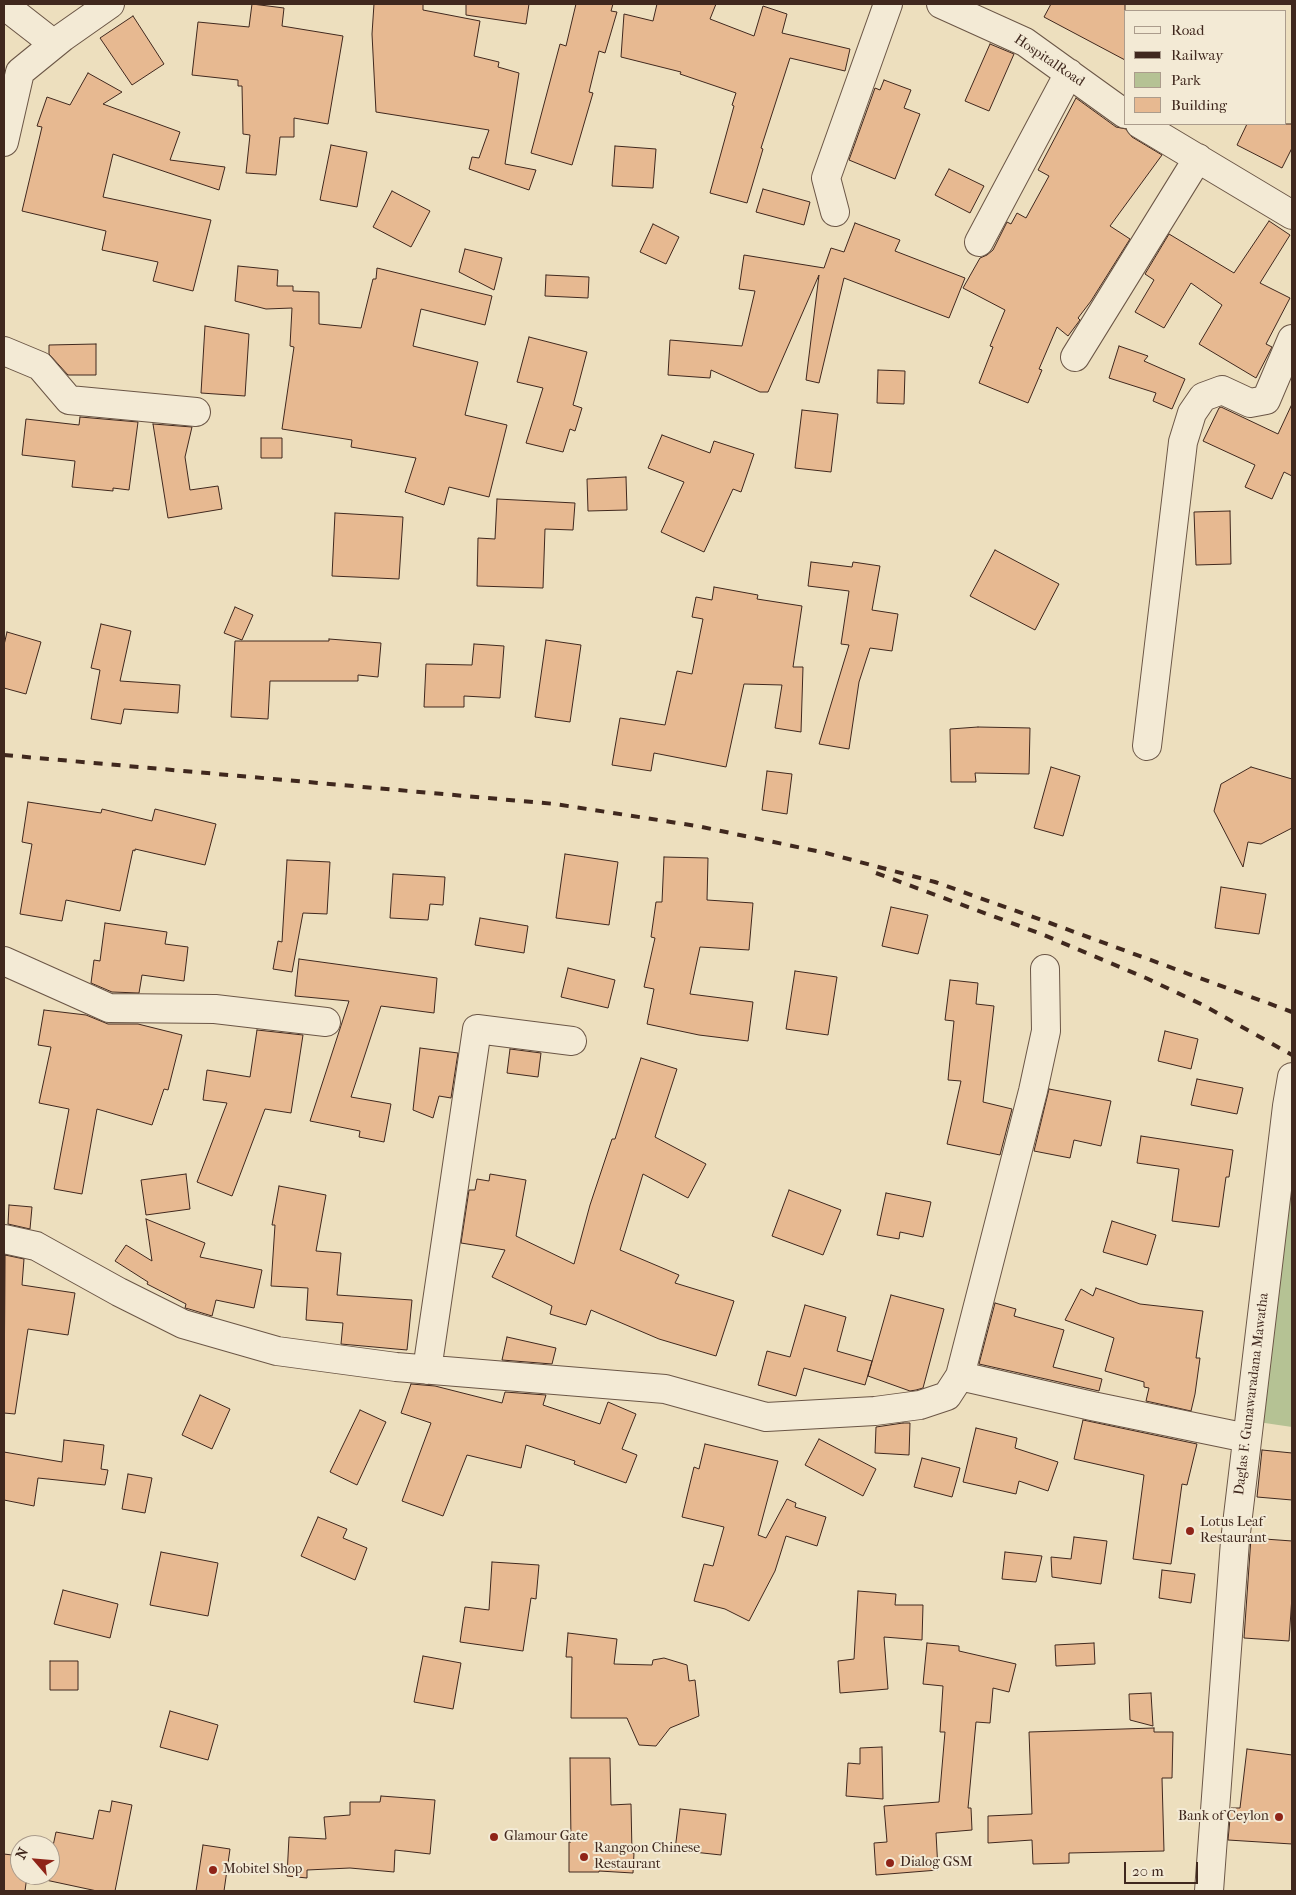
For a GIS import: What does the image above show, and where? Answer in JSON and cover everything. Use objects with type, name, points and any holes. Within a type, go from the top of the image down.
[{"type":"street","points":[[4,142],[20,72],[54,44],[110,4]]},
{"type":"street","points":[[835,212],[826,178],[888,4]]},
{"type":"street","name":"HospitalRoad","points":[[942,4],[1025,42],[1124,113]]},
{"type":"street","points":[[4,5],[54,44]]},
{"type":"street","points":[[979,242],[1069,73]]},
{"type":"street","points":[[1142,125],[1292,215]]},
{"type":"street","points":[[1075,357],[1198,158]]},
{"type":"street","points":[[1147,746],[1184,442],[1192,413],[1203,397],[1222,390],[1250,402],[1266,400],[1292,338]]},
{"type":"street","points":[[4,351],[40,366],[69,400],[196,412]]},
{"type":"street","points":[[4,961],[109,1008],[214,1009],[326,1022]]},
{"type":"street","points":[[4,1239],[36,1246],[183,1324],[277,1351],[427,1370],[665,1389],[766,1417],[875,1411],[920,1405],[947,1396],[960,1376],[1033,1091],[1046,1031],[1045,970]]},
{"type":"street","points":[[427,1370],[477,1029],[572,1041]]},
{"type":"street","name":"Daglas F. Gunawaradana Mawatha","points":[[1209,1891],[1235,1541],[1290,1108],[1292,1077]]},
{"type":"street","points":[[960,1376],[1247,1438]]},
{"type":"green space","points":[[1292,1160],[1292,1427],[1258,1422]]},
{"type":"building","points":[[252,4],[284,8],[282,26],[343,36],[328,124],[294,118],[294,137],[280,137],[276,175],[246,173],[250,135],[243,134],[242,86],[238,86],[238,80],[192,75],[198,22],[249,27]]},
{"type":"building","points":[[374,4],[423,4],[423,10],[480,21],[474,56],[499,62],[498,67],[519,73],[505,164],[536,170],[529,190],[469,169],[472,157],[479,158],[489,130],[376,112],[372,34]]},
{"type":"building","points":[[466,4],[529,4],[526,24],[466,15]]},
{"type":"building","points":[[576,4],[613,4],[611,11],[617,12],[605,53],[599,51],[589,92],[593,93],[572,165],[531,153],[560,44],[566,46]]},
{"type":"building","points":[[657,4],[716,4],[710,19],[754,36],[763,6],[787,14],[782,33],[850,49],[845,71],[790,58],[761,148],[763,149],[747,203],[710,193],[736,93],[680,74],[681,72],[621,57],[624,14],[653,21]]},
{"type":"building","points":[[1051,4],[1125,4],[1124,59],[1044,17]]},
{"type":"building","points":[[133,16],[164,64],[132,85],[100,38]]},
{"type":"building","points":[[990,44],[1014,54],[989,111],[965,101]]},
{"type":"building","points":[[88,73],[122,92],[103,104],[180,132],[170,160],[225,167],[219,190],[113,154],[103,197],[211,220],[193,291],[153,281],[158,262],[102,250],[106,231],[22,211],[42,127],[37,126],[47,97],[70,105]]},
{"type":"building","points":[[884,80],[911,90],[904,108],[920,114],[895,179],[849,160],[875,88],[880,90]]},
{"type":"building","points":[[1076,98],[1116,127],[1126,129],[1132,137],[1162,155],[1110,226],[1130,239],[1068,336],[1057,327],[1039,369],[1042,370],[1028,403],[979,383],[993,347],[990,346],[1005,310],[963,288],[980,258],[993,250],[1007,222],[1011,224],[1017,213],[1026,218],[1049,176],[1038,170]]},
{"type":"building","points":[[1292,124],[1292,148],[1282,168],[1237,145],[1247,125]]},
{"type":"building","points":[[331,145],[367,152],[357,207],[320,200]]},
{"type":"building","points":[[615,146],[656,149],[653,188],[612,186]]},
{"type":"building","points":[[949,169],[984,186],[970,213],[935,195]]},
{"type":"building","points":[[763,189],[810,202],[804,225],[756,212]]},
{"type":"building","points":[[392,191],[430,211],[411,247],[373,227]]},
{"type":"building","points":[[1269,221],[1290,235],[1260,283],[1290,298],[1266,344],[1272,347],[1256,378],[1199,344],[1222,305],[1191,283],[1164,328],[1135,312],[1154,280],[1145,274],[1169,234],[1234,273]]},
{"type":"building","points":[[855,223],[900,240],[895,251],[965,278],[949,318],[844,278],[819,383],[806,380],[819,275],[768,392],[760,392],[711,370],[710,378],[668,375],[670,340],[742,346],[755,291],[739,289],[744,255],[824,268],[831,248],[844,252]]},
{"type":"building","points":[[653,224],[679,237],[666,264],[640,252]]},
{"type":"building","points":[[465,249],[502,258],[494,290],[459,272]]},
{"type":"building","points":[[238,266],[278,270],[277,286],[293,286],[293,291],[319,292],[319,324],[361,328],[373,279],[376,279],[377,268],[492,296],[485,325],[421,309],[413,346],[478,362],[465,415],[507,425],[489,497],[449,487],[444,505],[405,492],[416,458],[351,447],[352,440],[282,429],[294,347],[290,346],[292,308],[266,309],[235,301]]},
{"type":"building","points":[[546,275],[589,277],[588,298],[545,296]]},
{"type":"building","points":[[205,326],[249,334],[245,396],[201,393]]},
{"type":"building","points":[[529,337],[587,352],[573,405],[582,408],[575,431],[570,429],[563,452],[526,443],[543,388],[517,382]]},
{"type":"building","points":[[96,344],[96,375],[68,375],[49,354],[49,345]]},
{"type":"building","points":[[1119,346],[1148,356],[1144,361],[1185,379],[1172,409],[1153,401],[1156,393],[1109,378]]},
{"type":"building","points":[[878,370],[905,371],[904,404],[877,403]]},
{"type":"building","points":[[1292,404],[1292,476],[1284,472],[1272,499],[1245,487],[1255,465],[1203,441],[1221,407],[1278,434]]},
{"type":"building","points":[[802,410],[838,414],[831,472],[795,468]]},
{"type":"building","points":[[80,417],[138,422],[129,490],[113,488],[113,491],[72,487],[75,461],[22,455],[26,419],[79,425]]},
{"type":"building","points":[[153,424],[192,427],[185,457],[190,490],[218,486],[222,509],[168,518]]},
{"type":"building","points":[[662,435],[710,453],[714,441],[754,454],[741,492],[733,489],[704,552],[661,532],[684,482],[648,468]]},
{"type":"building","points":[[261,438],[282,438],[282,458],[261,458]]},
{"type":"building","points":[[626,477],[627,510],[588,511],[587,479]]},
{"type":"building","points":[[497,499],[575,503],[573,530],[545,529],[543,588],[477,586],[478,538],[495,539]]},
{"type":"building","points":[[1230,511],[1231,564],[1196,565],[1194,512]]},
{"type":"building","points":[[335,513],[403,517],[399,579],[332,576]]},
{"type":"building","points":[[995,550],[1059,584],[1035,630],[970,596]]},
{"type":"building","points":[[811,562],[852,567],[853,562],[880,566],[872,610],[898,614],[892,651],[870,648],[859,682],[849,749],[819,744],[849,645],[841,644],[849,591],[808,586]]},
{"type":"building","points":[[714,587],[758,595],[757,599],[802,606],[793,667],[803,667],[801,732],[775,728],[782,685],[744,684],[726,767],[654,753],[651,771],[612,765],[620,718],[665,725],[677,671],[692,674],[703,619],[692,617],[696,597],[712,600]]},
{"type":"building","points":[[235,607],[253,615],[242,640],[224,633]]},
{"type":"building","points":[[101,624],[131,631],[120,681],[180,685],[178,713],[124,709],[121,724],[91,719],[100,670],[91,668]]},
{"type":"building","points":[[7,632],[41,642],[26,694],[4,688],[4,645]]},
{"type":"building","points":[[329,639],[381,643],[378,677],[358,675],[358,681],[270,681],[268,719],[231,717],[235,641],[329,641]]},
{"type":"building","points":[[546,640],[581,645],[570,722],[535,717]]},
{"type":"building","points":[[474,644],[504,646],[500,698],[464,696],[464,707],[424,707],[426,664],[472,665]]},
{"type":"building","points":[[978,727],[1030,728],[1029,774],[975,773],[976,782],[951,782],[950,729]]},
{"type":"building","points":[[1051,767],[1080,776],[1063,836],[1034,828]]},
{"type":"building","points":[[1251,767],[1292,779],[1292,828],[1261,844],[1248,842],[1243,867],[1214,811],[1221,784]]},
{"type":"building","points":[[767,771],[792,774],[787,814],[762,810]]},
{"type":"building","points":[[28,802],[101,813],[102,809],[152,821],[155,809],[216,824],[205,865],[135,849],[135,851],[133,850],[120,911],[66,900],[62,921],[20,914],[32,844],[22,842]]},
{"type":"building","points":[[565,854],[618,862],[609,925],[556,918]]},
{"type":"building","points":[[664,857],[708,858],[707,900],[753,903],[749,950],[700,947],[690,994],[753,1002],[748,1041],[699,1035],[647,1024],[654,989],[644,987],[655,938],[651,937],[656,902],[662,902]]},
{"type":"building","points":[[287,860],[330,862],[327,914],[303,913],[292,972],[273,969],[278,941],[282,942]]},
{"type":"building","points":[[393,874],[445,877],[443,905],[430,904],[428,920],[390,918]]},
{"type":"building","points":[[1221,887],[1266,894],[1259,934],[1215,928]]},
{"type":"building","points":[[891,907],[928,915],[918,954],[882,946]]},
{"type":"building","points":[[480,918],[528,926],[524,953],[475,945]]},
{"type":"building","points":[[105,923],[167,932],[165,944],[188,947],[184,981],[142,975],[139,993],[112,992],[91,983],[94,960],[100,961]]},
{"type":"building","points":[[299,959],[437,978],[434,1013],[381,1006],[351,1097],[391,1104],[384,1142],[359,1137],[360,1131],[310,1121],[349,1001],[295,996]]},
{"type":"building","points":[[568,968],[615,980],[608,1008],[561,997]]},
{"type":"building","points":[[795,971],[837,977],[828,1035],[786,1029]]},
{"type":"building","points":[[950,980],[978,983],[976,1004],[994,1006],[983,1102],[1012,1109],[1000,1155],[947,1144],[961,1081],[948,1080],[954,1021],[945,1020]]},
{"type":"building","points":[[44,1010],[86,1015],[108,1024],[138,1024],[182,1035],[168,1090],[164,1089],[152,1125],[97,1109],[82,1194],[54,1189],[69,1109],[39,1103],[51,1047],[38,1045]]},
{"type":"building","points":[[257,1030],[303,1035],[291,1113],[265,1109],[232,1196],[197,1182],[227,1103],[203,1100],[207,1070],[250,1077]]},
{"type":"building","points":[[1165,1031],[1198,1039],[1191,1069],[1158,1061]]},
{"type":"building","points":[[420,1048],[458,1053],[451,1098],[439,1096],[433,1118],[413,1110]]},
{"type":"building","points":[[510,1049],[541,1053],[538,1077],[507,1073]]},
{"type":"building","points":[[641,1058],[677,1069],[655,1137],[706,1164],[688,1198],[643,1174],[620,1250],[679,1275],[675,1283],[734,1301],[716,1356],[659,1339],[591,1310],[586,1325],[550,1314],[552,1306],[492,1277],[505,1250],[461,1243],[469,1190],[475,1190],[477,1179],[489,1181],[490,1174],[526,1180],[516,1236],[574,1264],[590,1205],[612,1139],[615,1139]]},
{"type":"building","points":[[1197,1079],[1243,1088],[1237,1114],[1191,1105]]},
{"type":"building","points":[[1049,1089],[1111,1101],[1101,1146],[1074,1140],[1070,1158],[1034,1151]]},
{"type":"building","points":[[1141,1136],[1233,1150],[1229,1177],[1226,1177],[1219,1227],[1172,1221],[1179,1169],[1137,1163]]},
{"type":"building","points":[[186,1174],[190,1209],[146,1215],[141,1180]]},
{"type":"building","points":[[279,1186],[326,1195],[316,1251],[341,1253],[337,1295],[412,1300],[407,1350],[341,1344],[343,1323],[306,1320],[308,1288],[271,1286],[275,1225],[272,1225]]},
{"type":"building","points":[[789,1190],[841,1210],[823,1255],[772,1236]]},
{"type":"building","points":[[886,1193],[931,1202],[923,1237],[900,1232],[899,1239],[877,1235]]},
{"type":"building","points":[[9,1205],[32,1207],[30,1229],[8,1224]]},
{"type":"building","points":[[146,1219],[205,1243],[200,1257],[262,1270],[254,1308],[216,1300],[212,1316],[185,1308],[186,1304],[147,1284],[148,1282],[115,1261],[126,1245],[152,1261]]},
{"type":"building","points":[[1112,1221],[1156,1235],[1147,1265],[1103,1252]]},
{"type":"building","points":[[5,1255],[24,1259],[22,1285],[75,1293],[68,1335],[28,1329],[15,1414],[4,1413]]},
{"type":"building","points":[[1096,1288],[1140,1304],[1203,1311],[1196,1358],[1200,1358],[1191,1411],[1146,1401],[1149,1388],[1144,1387],[1144,1382],[1105,1371],[1114,1338],[1065,1320],[1081,1289],[1093,1296]]},
{"type":"building","points":[[891,1295],[944,1309],[923,1388],[910,1391],[868,1376]]},
{"type":"building","points":[[995,1303],[1016,1309],[1014,1316],[1064,1330],[1053,1367],[1102,1379],[1099,1391],[979,1364]]},
{"type":"building","points":[[805,1305],[846,1317],[837,1351],[872,1361],[865,1385],[804,1368],[796,1396],[758,1385],[767,1351],[790,1357]]},
{"type":"building","points":[[507,1337],[556,1348],[552,1364],[502,1360]]},
{"type":"building","points":[[411,1384],[435,1386],[502,1403],[505,1392],[546,1395],[543,1405],[600,1424],[608,1402],[636,1414],[622,1449],[637,1455],[626,1483],[574,1464],[575,1461],[526,1445],[521,1468],[467,1455],[443,1516],[402,1501],[431,1423],[401,1413]]},
{"type":"building","points":[[200,1395],[230,1409],[212,1449],[182,1435]]},
{"type":"building","points":[[360,1410],[386,1422],[357,1485],[330,1472]]},
{"type":"building","points":[[1083,1420],[1197,1444],[1187,1485],[1182,1484],[1171,1564],[1133,1559],[1144,1475],[1074,1459]]},
{"type":"building","points":[[910,1423],[909,1455],[875,1453],[876,1427]]},
{"type":"building","points":[[976,1428],[1017,1438],[1015,1448],[1058,1462],[1048,1491],[1019,1481],[1016,1494],[963,1482]]},
{"type":"building","points":[[819,1439],[876,1469],[863,1496],[805,1465]]},
{"type":"building","points":[[64,1440],[104,1445],[101,1469],[108,1470],[105,1485],[38,1478],[34,1506],[4,1500],[4,1452],[62,1462]]},
{"type":"building","points":[[705,1444],[778,1461],[758,1535],[766,1538],[787,1499],[796,1503],[795,1507],[826,1517],[817,1546],[786,1536],[775,1571],[749,1621],[725,1609],[694,1601],[704,1564],[713,1566],[724,1527],[682,1517],[694,1467],[699,1469]]},
{"type":"building","points":[[1262,1450],[1292,1453],[1292,1500],[1257,1497]]},
{"type":"building","points":[[922,1458],[960,1468],[952,1497],[914,1487]]},
{"type":"building","points":[[128,1474],[152,1478],[145,1513],[122,1509]]},
{"type":"building","points":[[318,1517],[347,1529],[343,1538],[367,1548],[355,1580],[301,1556]]},
{"type":"building","points":[[1074,1537],[1107,1541],[1101,1584],[1052,1577],[1051,1557],[1071,1559]]},
{"type":"building","points":[[1251,1538],[1292,1541],[1292,1596],[1289,1641],[1244,1638]]},
{"type":"building","points":[[161,1552],[218,1563],[208,1616],[150,1605]]},
{"type":"building","points":[[1005,1552],[1042,1556],[1036,1582],[1002,1579]]},
{"type":"building","points":[[492,1562],[539,1565],[536,1599],[531,1598],[523,1651],[460,1642],[465,1607],[489,1610]]},
{"type":"building","points":[[1162,1570],[1195,1574],[1191,1603],[1159,1598]]},
{"type":"building","points":[[63,1590],[118,1604],[110,1638],[54,1624]]},
{"type":"building","points":[[858,1591],[896,1594],[895,1605],[923,1605],[922,1640],[884,1637],[888,1689],[840,1693],[838,1661],[854,1659]]},
{"type":"building","points":[[568,1633],[617,1639],[614,1664],[652,1665],[653,1660],[664,1658],[687,1665],[689,1681],[695,1680],[699,1716],[670,1728],[656,1746],[639,1745],[627,1718],[571,1718],[572,1657],[566,1657]]},
{"type":"building","points":[[927,1643],[959,1646],[959,1651],[1016,1664],[1009,1692],[993,1688],[990,1723],[976,1722],[968,1808],[971,1808],[972,1830],[936,1833],[938,1870],[876,1875],[874,1843],[887,1842],[884,1806],[939,1802],[945,1732],[940,1732],[943,1686],[923,1684]]},
{"type":"building","points":[[1094,1643],[1095,1664],[1056,1666],[1055,1645]]},
{"type":"building","points":[[423,1656],[461,1663],[453,1709],[414,1702]]},
{"type":"building","points":[[50,1661],[78,1661],[78,1690],[50,1690]]},
{"type":"building","points":[[1151,1693],[1153,1726],[1130,1720],[1129,1694]]},
{"type":"building","points":[[170,1711],[218,1725],[208,1760],[160,1747]]},
{"type":"building","points":[[1154,1728],[1154,1732],[1173,1732],[1172,1778],[1162,1778],[1164,1851],[1069,1853],[1069,1863],[1033,1864],[1032,1840],[988,1843],[988,1816],[1032,1814],[1029,1732]]},
{"type":"building","points":[[882,1747],[883,1799],[846,1796],[848,1763],[860,1764],[860,1748]]},
{"type":"building","points":[[1247,1749],[1292,1755],[1292,1844],[1228,1840],[1231,1808],[1240,1808]]},
{"type":"building","points":[[570,1758],[610,1758],[611,1805],[631,1804],[632,1853],[634,1853],[633,1873],[569,1872],[569,1842],[571,1842]]},
{"type":"building","points":[[381,1796],[435,1800],[430,1854],[395,1850],[394,1872],[350,1868],[307,1870],[307,1878],[287,1876],[289,1837],[326,1839],[324,1817],[350,1815],[350,1802],[380,1802]]},
{"type":"building","points":[[112,1801],[132,1805],[115,1891],[97,1891],[60,1883],[60,1835],[55,1835],[56,1832],[93,1839],[99,1810],[110,1812]]},
{"type":"building","points":[[680,1809],[726,1814],[721,1855],[675,1850]]},
{"type":"building","name":"Mobitel Shop","points":[[203,1845],[230,1849],[224,1891],[196,1891]]},
{"type":"building","points":[[4,1854],[10,1855],[10,1885],[26,1885],[25,1891],[4,1891]]},
{"type":"railway","points":[[4,755],[555,804],[697,826],[826,853],[935,882],[1292,1012]]},
{"type":"railway","points":[[876,873],[1044,935],[1146,978],[1203,1005],[1292,1055]]},
{"type":"place","name":"Lotus Leaf Restaurant","points":[[1190,1531]]},
{"type":"place","name":"Bank of Ceylon","points":[[1279,1817]]},
{"type":"place","name":"Glamour Gate","points":[[494,1837]]},
{"type":"place","name":"Rangoon Chinese Restaurant","points":[[584,1857]]},
{"type":"place","name":"Dialog GSM","points":[[890,1863]]},
{"type":"place","name":"Mobitel Shop","points":[[213,1870]]}]
